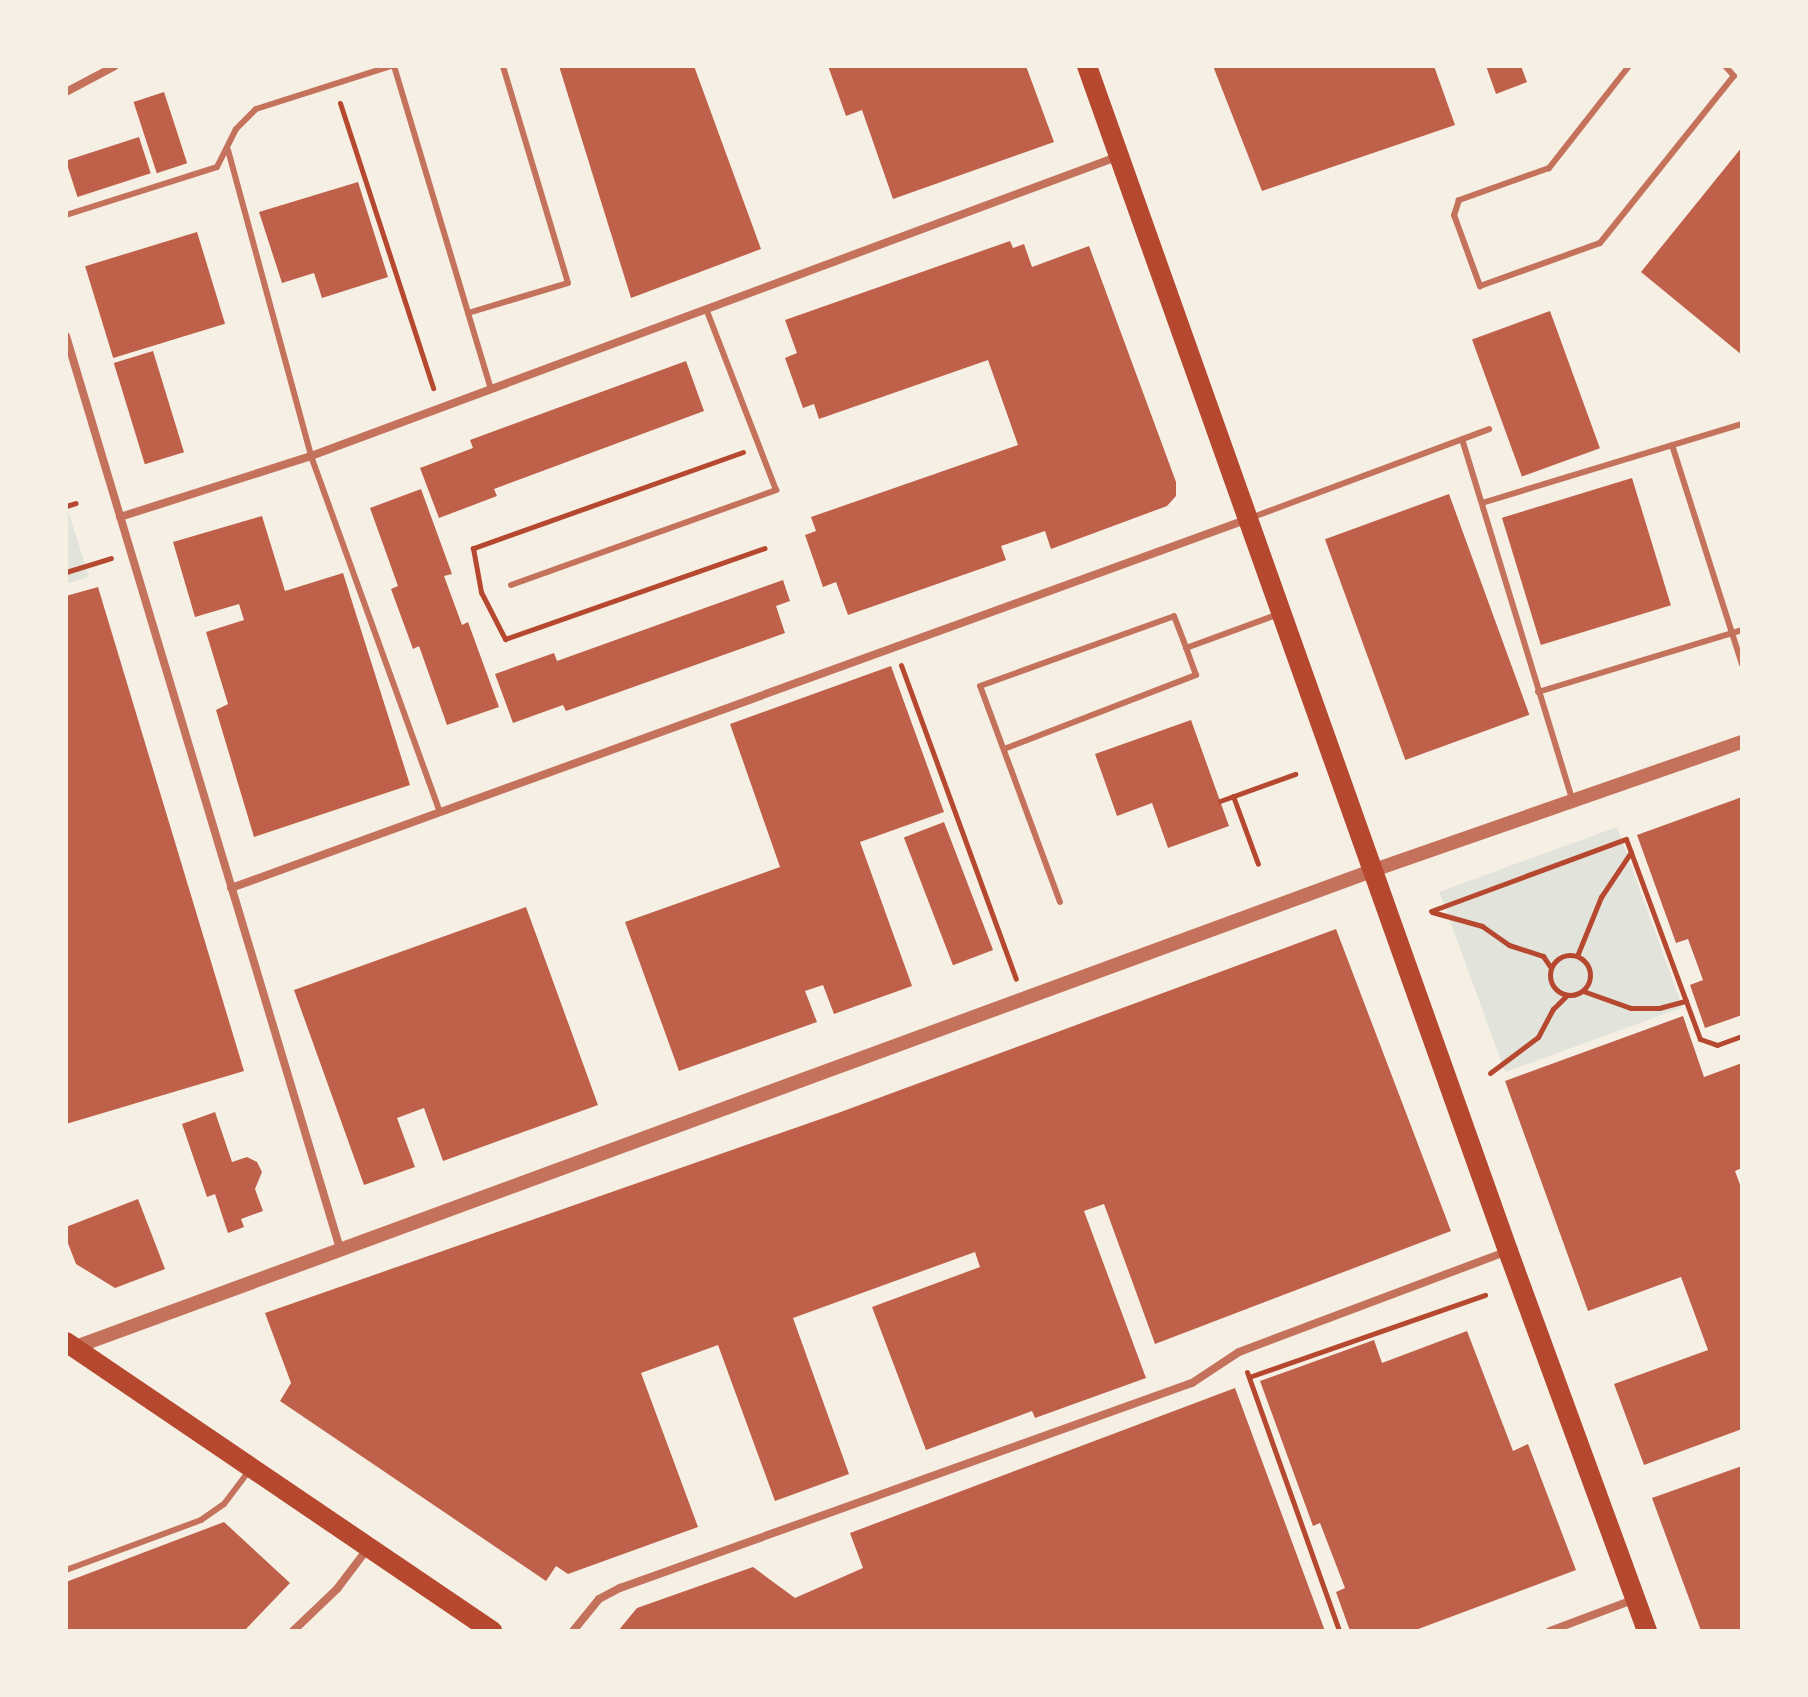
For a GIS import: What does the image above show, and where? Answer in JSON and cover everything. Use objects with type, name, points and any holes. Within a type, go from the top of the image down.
[{"type":"main road","points":[[1087,66],[1508,1251],[1647,1631]]},
{"type":"main road","points":[[68,1347],[492,1631]]},
{"type":"street","points":[[66,92],[115,66]]},
{"type":"street","points":[[120,517],[311,456],[1120,156]]},
{"type":"street","points":[[66,336],[340,1249]]},
{"type":"street","points":[[231,888],[1249,519]]},
{"type":"street","points":[[68,1347],[1374,870],[1742,742]]},
{"type":"street","points":[[573,1631],[599,1599],[620,1588],[1192,1383],[1239,1352],[1508,1251]]},
{"type":"street","points":[[293,1631],[337,1589],[368,1547]]},
{"type":"street","points":[[1550,1631],[1636,1599]]},
{"type":"lane","points":[[66,215],[217,167],[236,129],[256,109],[392,66],[491,389]]},
{"type":"lane","points":[[468,313],[568,283],[503,66]]},
{"type":"lane","points":[[1629,66],[1549,168],[1459,200],[1454,215],[1480,286],[1600,243],[1734,76],[1725,66]]},
{"type":"lane","points":[[228,150],[311,456],[440,812]]},
{"type":"lane","points":[[511,585],[776,490],[706,309]]},
{"type":"lane","points":[[1482,503],[1742,424]]},
{"type":"lane","points":[[1249,519],[1489,429]]},
{"type":"lane","points":[[1462,439],[1573,801]]},
{"type":"lane","points":[[1672,445],[1742,664]]},
{"type":"lane","points":[[1186,648],[1283,612]]},
{"type":"lane","points":[[1004,749],[1196,675],[1174,616],[980,686],[1060,902]]},
{"type":"lane","points":[[1538,692],[1742,630]]},
{"type":"lane","points":[[66,1570],[201,1520],[224,1504],[251,1468]]},
{"type":"path","points":[[340,103],[439,408]]},
{"type":"path","points":[[66,506],[76,503]]},
{"type":"path","points":[[66,572],[111,558]]},
{"type":"path","points":[[894,647],[1023,999]]},
{"type":"path","points":[[1220,801],[1295,774]]},
{"type":"path","points":[[1233,796],[1258,864]]},
{"type":"path","points":[[1567,995],[1554,988],[1551,968],[1543,956],[1509,945],[1482,926],[1431,911],[1626,839],[1700,1039],[1717,1045],[1742,1036]]},
{"type":"path","points":[[1577,956],[1601,897],[1631,852]]},
{"type":"path","points":[[1551,968],[1557,959],[1567,955],[1577,956],[1586,962],[1590,972],[1589,982],[1583,991]]},
{"type":"path","points":[[1490,1073],[1538,1037],[1553,1009],[1567,995],[1583,991],[1631,1008],[1659,1008],[1686,1001]]},
{"type":"path","points":[[1249,1377],[1485,1295]]},
{"type":"path","points":[[1239,1352],[1339,1631]]},
{"type":"shaded area","points":[[66,504],[89,577],[66,584]]},
{"type":"shaded area","points":[[1617,827],[1683,1007],[1505,1072],[1439,892]]},
{"type":"building","points":[[559,66],[694,66],[761,249],[631,298]]},
{"type":"building","points":[[828,66],[1026,66],[1054,142],[893,199],[862,110],[846,116]]},
{"type":"building","points":[[1213,66],[1434,66],[1455,125],[1262,191]]},
{"type":"building","points":[[1486,66],[1521,66],[1527,82],[1496,94]]},
{"type":"building","points":[[164,92],[187,163],[157,173],[134,102]]},
{"type":"building","points":[[139,137],[151,173],[78,197],[66,161]]},
{"type":"building","points":[[1742,147],[1742,355],[1641,272]]},
{"type":"building","points":[[358,182],[388,277],[322,298],[314,273],[282,283],[259,212]]},
{"type":"building","points":[[197,232],[225,324],[113,358],[85,266]]},
{"type":"building","points":[[1010,241],[1013,248],[1024,244],[1032,267],[1089,246],[1176,482],[1176,496],[1167,506],[1051,549],[1045,531],[1001,546],[1006,560],[848,615],[836,582],[823,587],[805,535],[816,531],[811,517],[1018,445],[988,360],[819,419],[814,404],[803,408],[785,358],[797,353],[785,320]]},
{"type":"building","points":[[1550,311],[1600,448],[1522,477],[1472,339]]},
{"type":"building","points":[[153,351],[184,452],[145,464],[114,363]]},
{"type":"building","points":[[686,361],[704,411],[494,489],[497,496],[439,518],[420,468],[473,448],[470,440]]},
{"type":"building","points":[[1632,478],[1671,605],[1541,645],[1502,518]]},
{"type":"building","points":[[421,489],[452,574],[444,576],[462,625],[468,622],[499,707],[447,725],[419,646],[413,649],[391,589],[398,586],[370,508]]},
{"type":"building","points":[[1449,494],[1529,715],[1405,760],[1325,539]]},
{"type":"building","points":[[262,516],[285,591],[343,573],[410,785],[254,837],[216,710],[228,704],[206,632],[244,620],[239,604],[195,617],[173,542]]},
{"type":"building","points":[[783,580],[790,601],[776,606],[785,633],[566,711],[563,705],[513,723],[495,674],[554,653],[557,661]]},
{"type":"building","points":[[98,587],[244,1071],[66,1124],[66,596]]},
{"type":"building","points":[[891,666],[944,812],[860,842],[912,986],[834,1014],[823,985],[805,991],[817,1022],[679,1071],[625,922],[780,867],[730,724]]},
{"type":"building","points":[[1191,720],[1229,826],[1168,848],[1152,803],[1117,816],[1095,754]]},
{"type":"building","points":[[1742,797],[1742,1015],[1705,1028],[1690,985],[1703,980],[1688,939],[1676,943],[1637,835]]},
{"type":"building","points":[[944,822],[993,950],[953,965],[904,837]]},
{"type":"building","points":[[526,907],[598,1105],[443,1161],[424,1108],[397,1118],[415,1167],[364,1185],[294,990]]},
{"type":"building","points":[[1336,929],[1451,1231],[1155,1344],[1104,1204],[1084,1211],[1146,1378],[1035,1418],[1032,1411],[926,1450],[872,1307],[980,1267],[975,1252],[793,1318],[849,1474],[775,1501],[718,1345],[641,1373],[698,1527],[568,1574],[556,1566],[546,1581],[280,1401],[291,1383],[265,1313],[838,1113]]},
{"type":"building","points":[[1683,1016],[1704,1077],[1742,1063],[1742,1168],[1735,1171],[1742,1190],[1742,1429],[1644,1465],[1614,1384],[1708,1350],[1681,1277],[1588,1311],[1505,1081]]},
{"type":"building","points":[[215,1112],[232,1162],[247,1157],[257,1162],[262,1172],[255,1189],[263,1211],[241,1219],[244,1227],[228,1233],[215,1194],[207,1197],[182,1124]]},
{"type":"building","points":[[138,1199],[165,1269],[115,1288],[76,1264],[66,1238],[66,1227]]},
{"type":"building","points":[[1467,1331],[1513,1451],[1528,1444],[1576,1570],[1413,1631],[1350,1631],[1336,1592],[1345,1588],[1320,1523],[1313,1526],[1260,1381],[1374,1340],[1382,1363]]},
{"type":"building","points":[[1235,1388],[1325,1631],[618,1631],[637,1608],[753,1567],[795,1598],[863,1568],[850,1533]]},
{"type":"building","points":[[1742,1466],[1742,1631],[1701,1631],[1652,1498]]},
{"type":"building","points":[[224,1522],[290,1583],[244,1631],[66,1631],[66,1582]]}]
